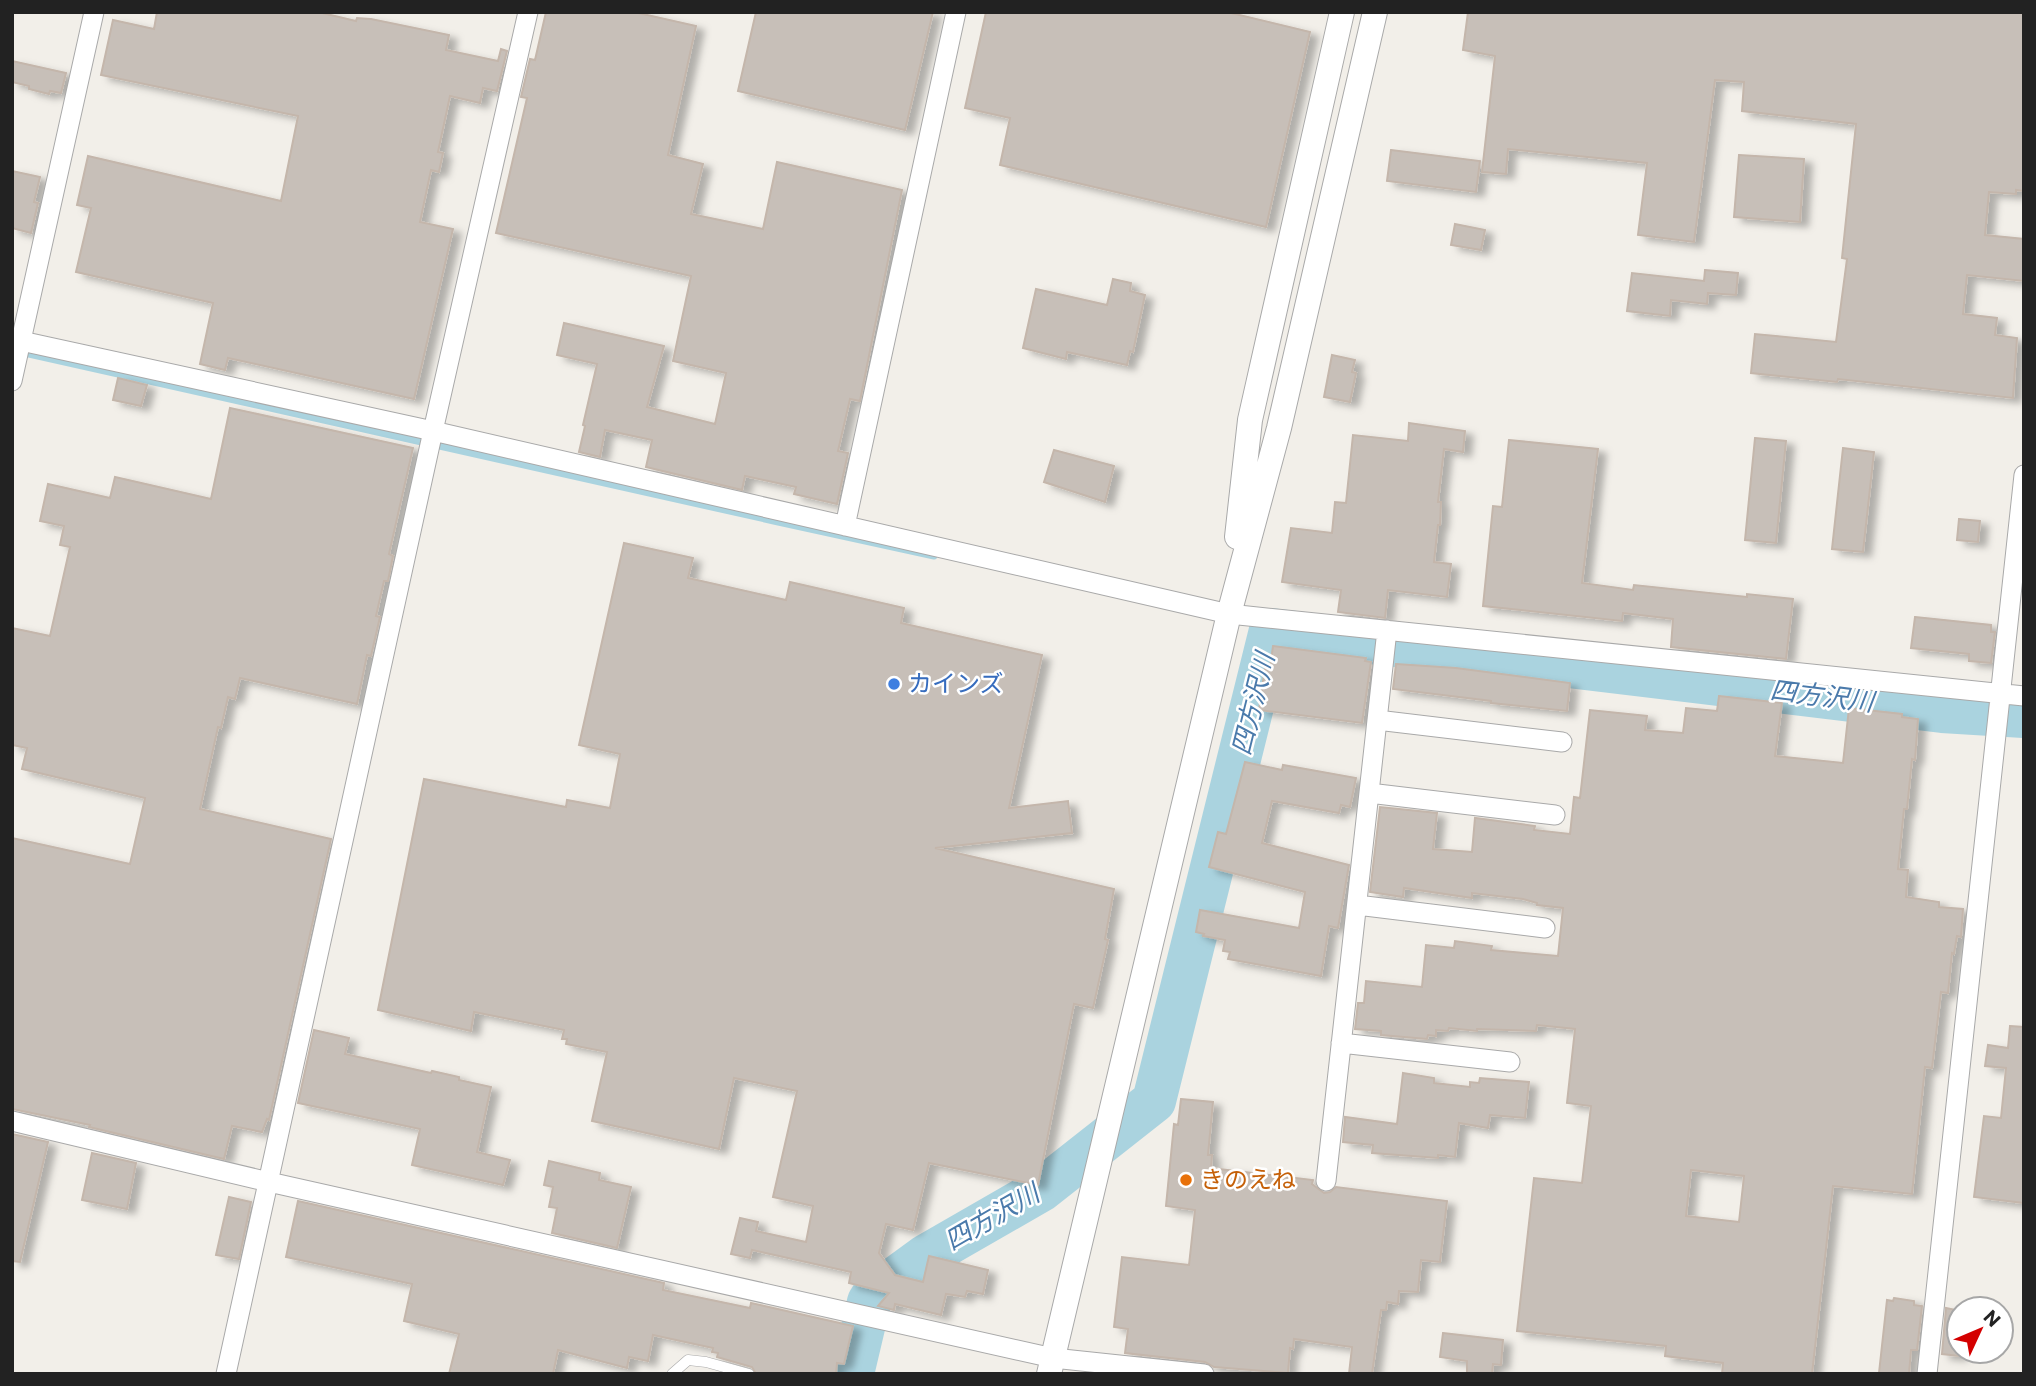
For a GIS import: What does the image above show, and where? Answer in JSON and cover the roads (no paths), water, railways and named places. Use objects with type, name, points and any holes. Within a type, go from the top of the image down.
[{"type":"street","points":[[12,381],[17,340],[94,12]]},
{"type":"street","points":[[226,1374],[528,12]]},
{"type":"street","points":[[845,526],[956,12]]},
{"type":"street","points":[[1229,614],[1250,420],[1342,12]]},
{"type":"street","points":[[1051,1366],[1229,614],[1279,428],[1375,12]]},
{"type":"street","points":[[17,340],[433,431],[1229,614],[2024,696]]},
{"type":"street","points":[[1927,1374],[1998,694],[2024,475]]},
{"type":"street","points":[[1326,1181],[1387,630]]},
{"type":"street","points":[[1377,720],[1562,743]]},
{"type":"street","points":[[1369,793],[1555,815]]},
{"type":"street","points":[[1357,905],[1545,928]]},
{"type":"street","points":[[1341,1043],[1510,1062]]},
{"type":"street","points":[[12,1121],[1051,1366],[1203,1374]]},
{"type":"lane","points":[[672,1374],[688,1360],[749,1374]]},
{"type":"waterway","points":[[20,352],[934,556]]},
{"type":"waterway","name":"四方沢川","points":[[852,1374],[869,1302],[874,1294],[926,1256],[1041,1190],[1154,1101],[1271,630],[1942,711],[2024,716]]},
{"type":"place","name":"カインズ","points":[[894,684]]},
{"type":"place","name":"きのえね","points":[[1186,1180]]}]
